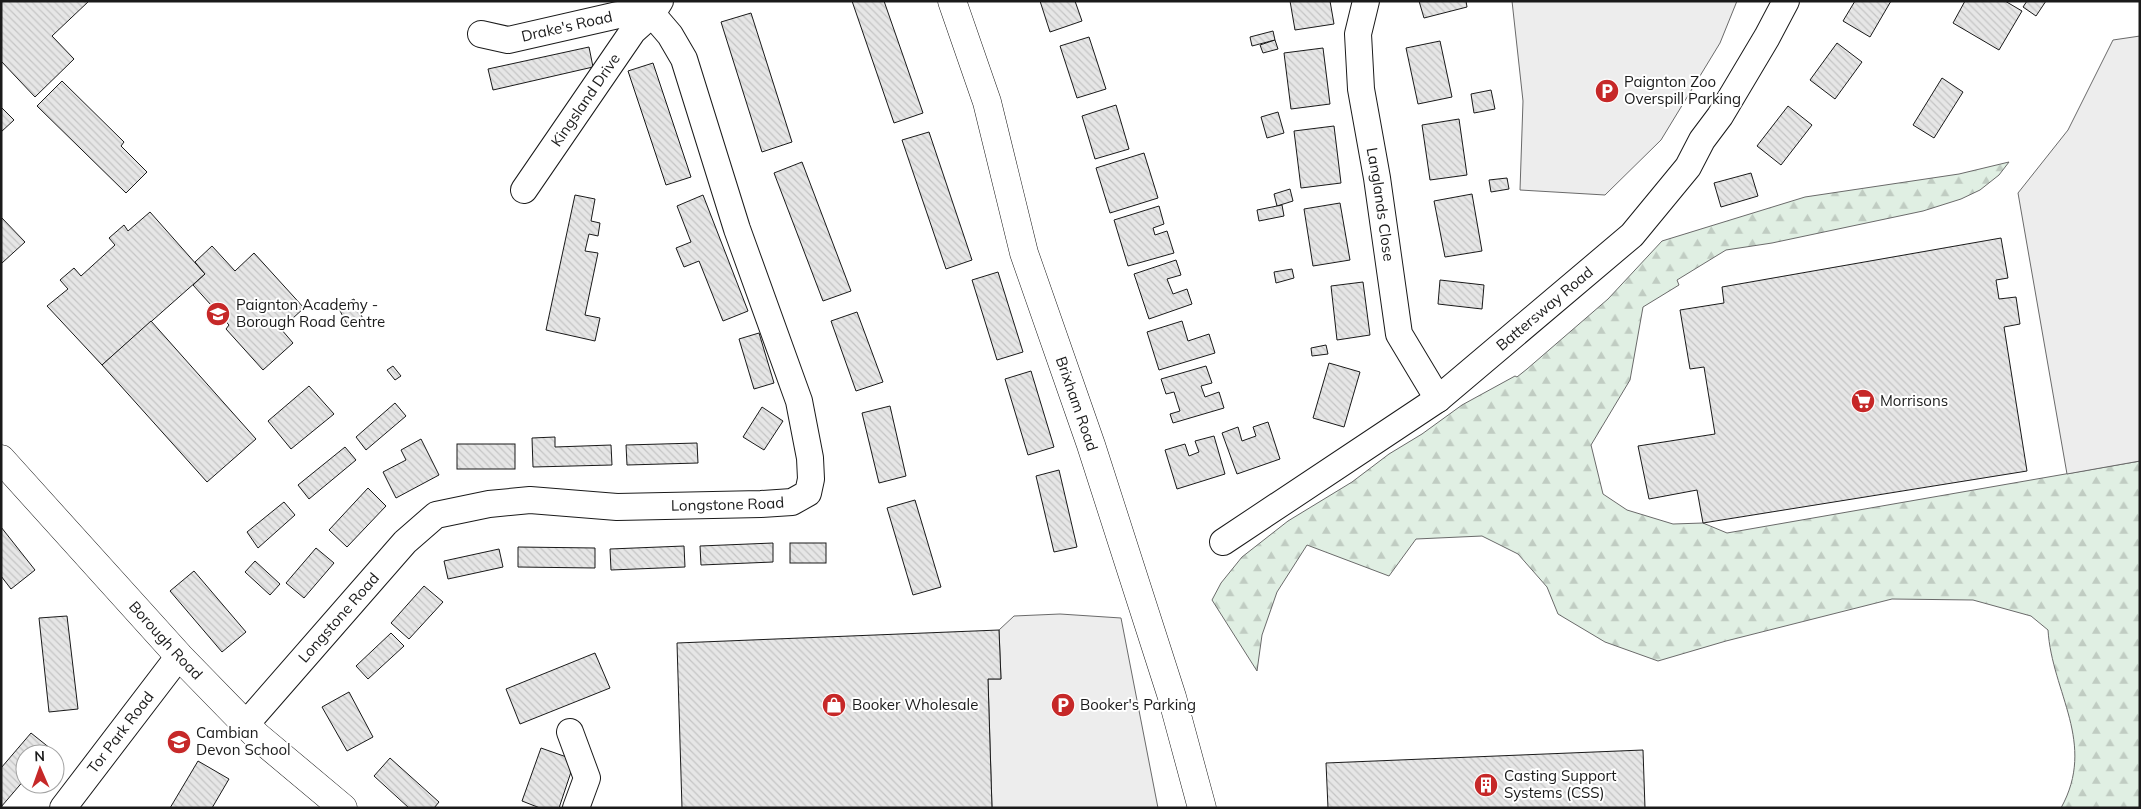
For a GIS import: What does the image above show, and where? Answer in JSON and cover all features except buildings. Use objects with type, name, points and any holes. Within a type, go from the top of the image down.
[{"type":"main road","name":"Brixham Road","points":[[952,1],[986,102],[1024,253],[1091,445],[1169,688],[1202,808]]},
{"type":"main road","name":"Borough Road","points":[[1,459],[180,656],[257,736],[343,808]]},
{"type":"street","name":"Langlands Close","points":[[1366,1],[1358,34],[1361,88],[1377,178],[1399,334],[1438,399]]},
{"type":"street","name":"Battersway Road","points":[[1224,542],[1438,399],[1632,235],[1688,167],[1702,140],[1720,116],[1767,37],[1786,1]]},
{"type":"street","name":"Drake's Road","points":[[481,34],[508,40],[656,8]]},
{"type":"street","name":"Kingsland Drive","points":[[524,190],[633,31],[656,8]]},
{"type":"street","name":"Longstone Road","points":[[246,724],[404,542],[436,515],[489,504],[530,500],[618,507],[760,504],[792,502],[808,493],[811,479],[810,458],[800,401],[737,229],[684,59],[656,8]]},
{"type":"street","name":"Tor Park Road","points":[[63,808],[180,656]]},
{"type":"street","points":[[570,732],[587,778],[576,808]]},
{"type":"green space","points":[[2009,162],[1999,175],[1980,190],[1961,199],[1923,211],[1772,243],[1726,250],[1677,280],[1679,285],[1643,307],[1630,380],[1591,445],[1603,494],[1627,510],[1673,524],[1703,523],[1727,533],[2140,461],[2140,808],[2061,808],[2071,784],[2075,762],[2074,740],[2051,653],[2048,630],[2031,616],[1973,600],[1892,599],[1726,641],[1658,661],[1605,642],[1558,614],[1547,587],[1518,554],[1482,536],[1416,539],[1389,576],[1307,545],[1277,592],[1262,635],[1257,671],[1212,600],[1221,583],[1242,557],[1288,521],[1352,482],[1389,454],[1422,434],[1462,405],[1515,376],[1517,377],[1608,299],[1662,241],[1805,197],[1959,174]]},
{"type":"shaded area","name":"Paignton Zoo Overspill Parking","points":[[1512,1],[1737,1],[1720,43],[1661,140],[1605,195],[1520,190],[1523,101]]},
{"type":"shaded area","points":[[2140,36],[2140,461],[2067,474],[2018,193],[2068,130],[2113,40]]},
{"type":"shaded area","name":"Booker's Parking","points":[[1060,614],[1121,618],[1158,808],[992,808],[988,679],[1001,679],[999,630],[1014,616]]},
{"type":"place","name":"Paignton Zoo Overspill Parking","points":[[1607,91]]},
{"type":"place","name":"Paignton Academy - Borough Road Centre","points":[[218,314]]},
{"type":"place","name":"Morrisons","points":[[1863,401]]},
{"type":"place","name":"Booker Wholesale","points":[[834,705]]},
{"type":"place","name":"Booker's Parking","points":[[1063,705]]},
{"type":"place","name":"Cambian Devon School","points":[[179,742]]},
{"type":"place","name":"Casting Support Systems (CSS)","points":[[1486,785]]}]
